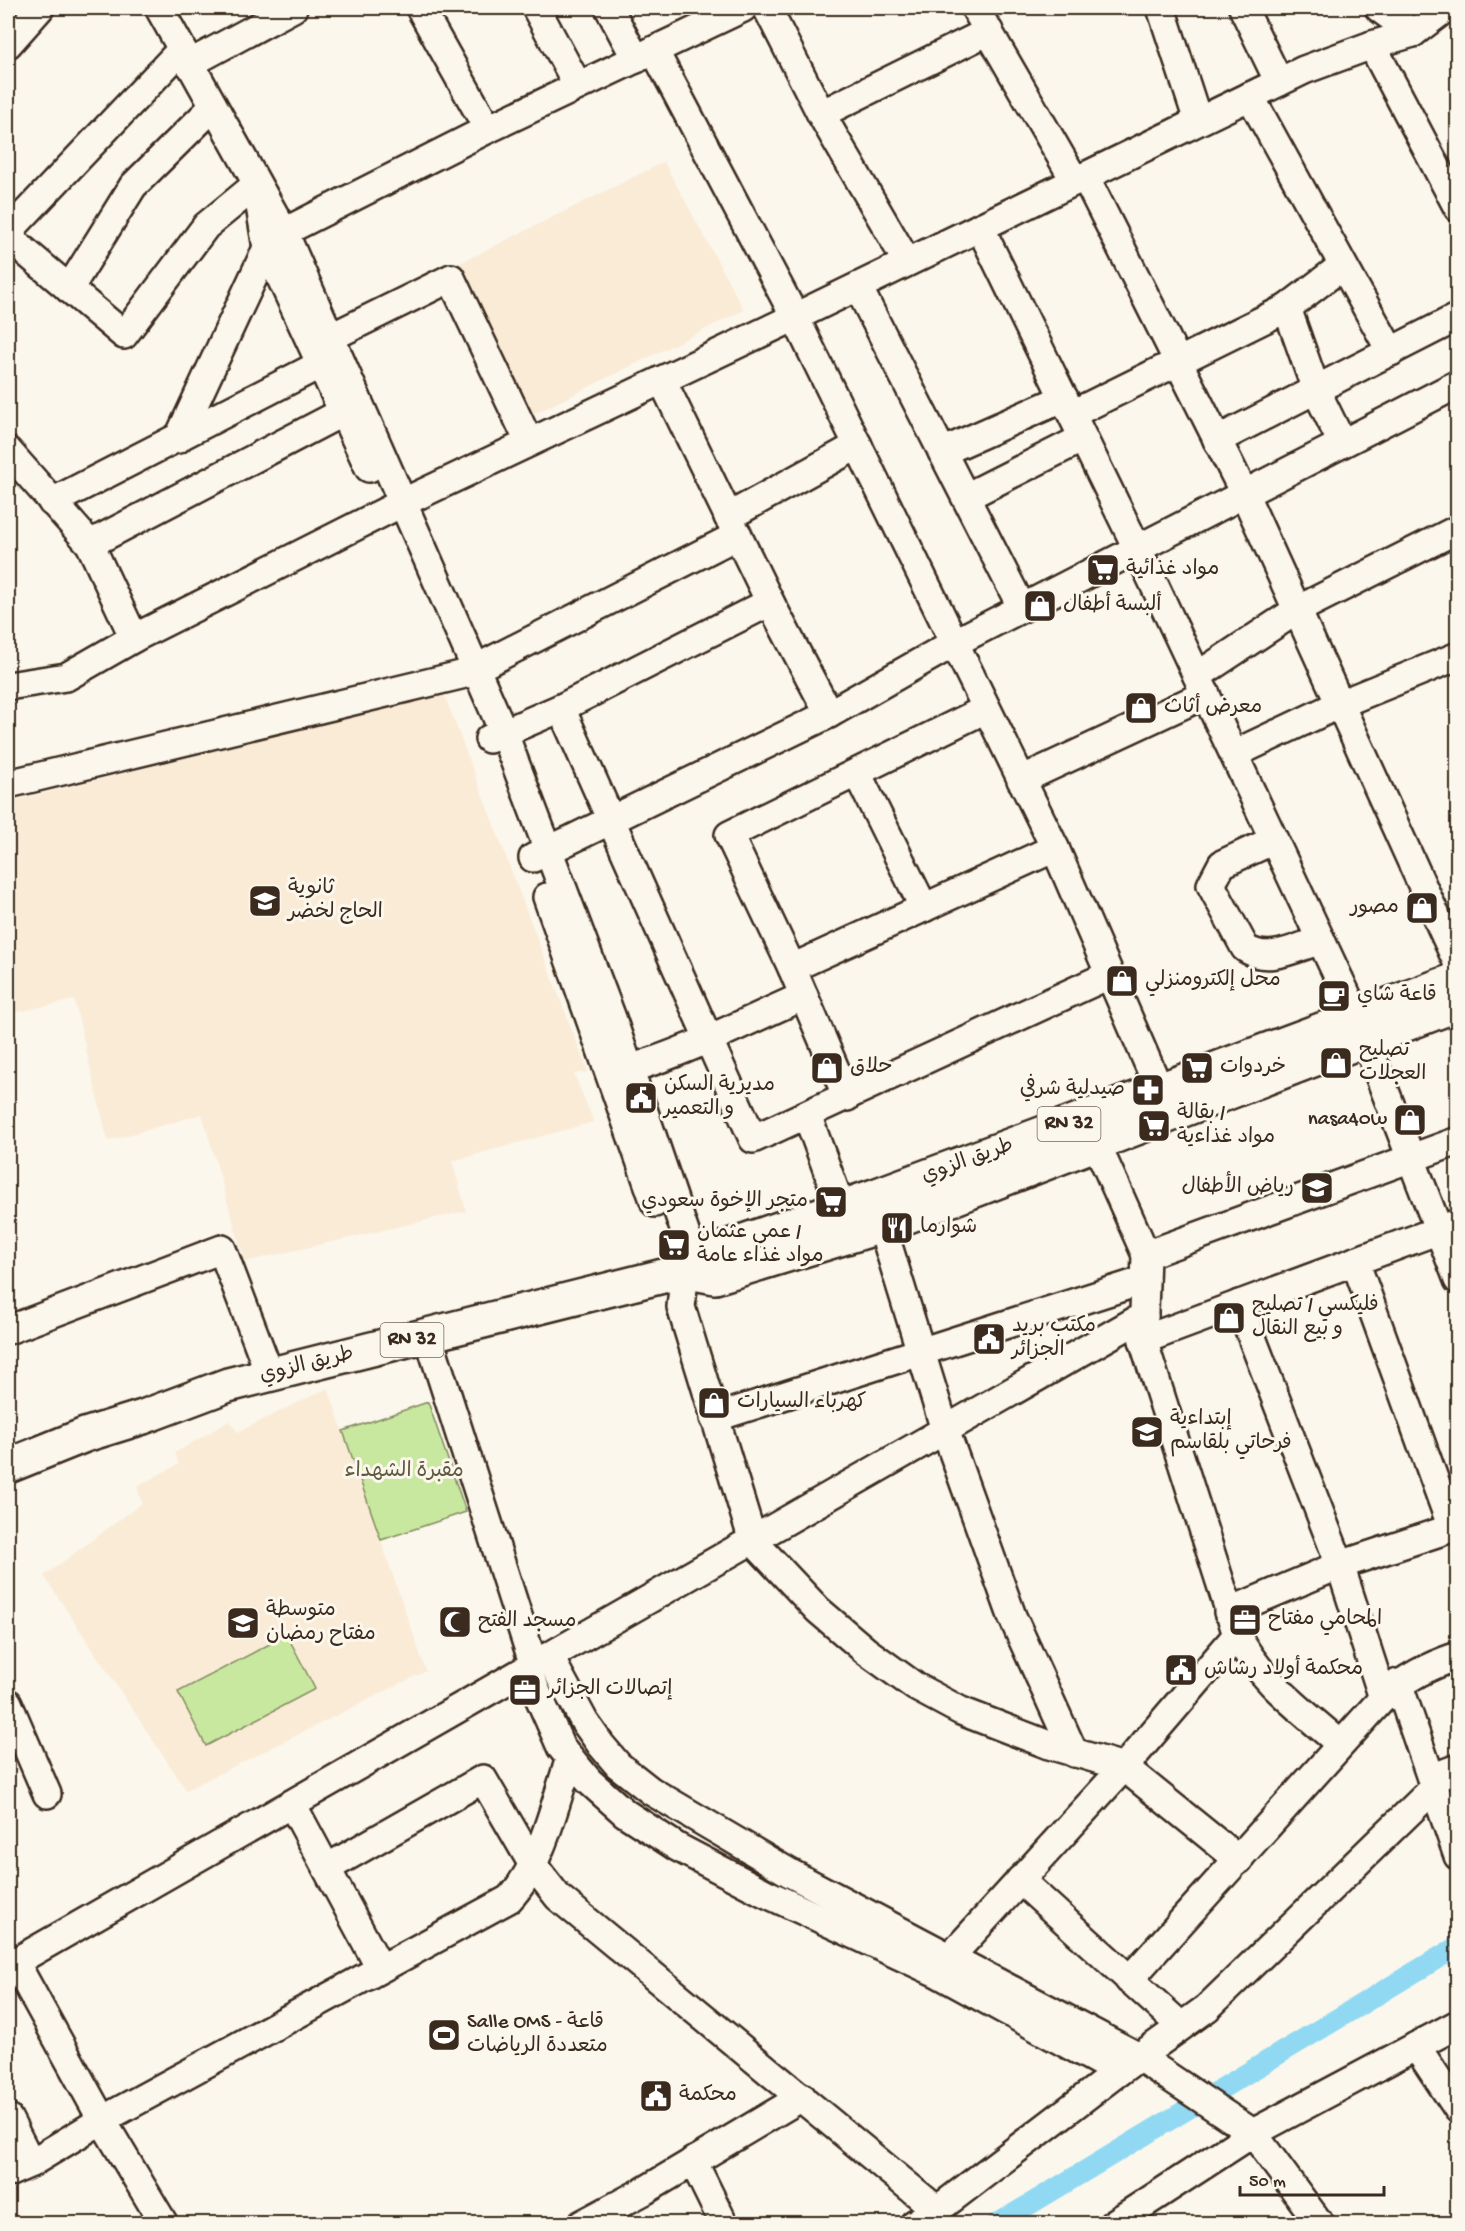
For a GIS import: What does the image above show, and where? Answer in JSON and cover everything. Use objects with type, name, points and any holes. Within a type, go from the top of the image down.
[{"type":"main road","name":"طريق الزوي","points":[[683,1271],[715,1277],[882,1226],[1096,1143],[1361,1028],[1458,980]]},
{"type":"main road","name":"طريق الزوي","points":[[8,1466],[85,1435],[144,1417],[228,1385],[683,1271],[712,1252],[841,1208],[1160,1091],[1361,1028],[1458,1004]]},
{"type":"main road","name":"طريق الزوي","points":[[8,1490],[86,1456],[144,1417]]},
{"type":"street","points":[[8,44],[40,8]]},
{"type":"street","points":[[159,8],[256,185],[276,240],[322,349],[471,671],[496,735],[620,1072],[672,1250],[683,1271],[681,1307],[753,1541],[818,1610],[866,1651],[916,1688],[961,1712],[1074,1753],[1124,1767],[1239,1860]]},
{"type":"street","points":[[8,232],[185,57],[293,8]]},
{"type":"street","points":[[420,8],[488,129]]},
{"type":"street","points":[[536,8],[578,86]]},
{"type":"street","points":[[609,8],[645,54],[795,317],[1055,848],[1160,1091]]},
{"type":"street","points":[[178,439],[276,240],[488,129],[743,8]]},
{"type":"street","points":[[767,8],[821,114],[907,262]]},
{"type":"street","points":[[975,8],[1080,178],[1178,362],[1244,493],[1458,963]]},
{"type":"street","points":[[1161,8],[1198,121]]},
{"type":"street","points":[[1243,8],[1279,82]]},
{"type":"street","points":[[1379,8],[1413,33]]},
{"type":"street","points":[[8,686],[66,677],[134,638],[396,506],[858,287],[1279,82],[1372,45],[1413,33],[1446,8]]},
{"type":"street","points":[[821,114],[989,31]]},
{"type":"street","points":[[1372,45],[1458,208]]},
{"type":"street","points":[[1250,96],[1391,352]]},
{"type":"street","points":[[69,289],[133,186],[213,107]]},
{"type":"street","points":[[8,237],[124,335],[206,226],[256,185]]},
{"type":"street","points":[[981,227],[1202,685],[1361,1028],[1412,1157],[1449,1226],[1458,1280]]},
{"type":"street","points":[[966,497],[1073,416],[1287,308],[1342,266]]},
{"type":"street","points":[[52,502],[178,439],[322,349],[451,278],[529,442]]},
{"type":"street","points":[[858,287],[1022,608]]},
{"type":"street","points":[[1287,308],[1316,390],[1341,443]]},
{"type":"street","points":[[1217,440],[1458,317]]},
{"type":"street","points":[[322,349],[344,412],[396,506]]},
{"type":"street","points":[[662,380],[770,602],[829,714]]},
{"type":"street","points":[[541,854],[829,714],[954,643],[1458,384]]},
{"type":"street","points":[[90,544],[344,412]]},
{"type":"street","points":[[942,452],[1073,416]]},
{"type":"street","points":[[8,784],[471,671],[733,526],[858,445]]},
{"type":"street","points":[[10,461],[90,544],[134,638]]},
{"type":"street","points":[[1021,780],[1202,685],[1297,610],[1458,529]]},
{"type":"street","points":[[496,735],[561,708],[770,602]]},
{"type":"street","points":[[1234,754],[1340,705],[1458,656]]},
{"type":"street","points":[[561,708],[753,1139],[1109,975]]},
{"type":"street","points":[[848,1097],[792,968],[729,835],[986,710]]},
{"type":"street","points":[[857,773],[924,908]]},
{"type":"street","points":[[1274,840],[1222,864],[1211,885],[1245,948],[1254,954],[1266,957],[1321,940]]},
{"type":"street","points":[[792,968],[1055,848]]},
{"type":"street","points":[[620,1072],[708,1038],[804,996]]},
{"type":"street","points":[[807,1115],[841,1208]]},
{"type":"street","points":[[714,1418],[921,1351],[1145,1267],[1412,1157],[1458,1141]]},
{"type":"street","points":[[1096,1143],[1145,1267],[1143,1328],[1232,1624],[1246,1655],[1261,1672],[1340,1744]]},
{"type":"street","points":[[882,1226],[945,1430],[1012,1616],[1074,1753]]},
{"type":"street","points":[[164,2223],[11,1964],[945,1430],[1143,1328],[1239,1304],[1449,1226]]},
{"type":"street","points":[[8,1330],[222,1249],[270,1375]]},
{"type":"street","points":[[951,1956],[1124,1767],[1232,1624],[1340,1565],[1455,1527],[1355,1261]]},
{"type":"street","points":[[1239,1304],[1340,1565],[1391,1691],[1432,1783],[1458,1856]]},
{"type":"street","points":[[428,1335],[537,1664],[561,1748],[589,1780],[626,1813],[677,1847],[765,1893],[1128,2065],[1253,2133],[1320,2223]]},
{"type":"street","points":[[1129,1980],[1239,1860],[1340,1744],[1391,1691],[1423,1668],[1458,1656]]},
{"type":"street","points":[[537,1664],[618,1766],[651,1791],[790,1873],[951,1956],[1128,2065]]},
{"type":"street","points":[[8,1706],[47,1794]]},
{"type":"street","points":[[8,2118],[19,2168],[102,2120],[509,1899],[524,1884],[533,1865],[570,1758]]},
{"type":"street","points":[[327,1868],[483,1779],[533,1865],[566,1904],[802,2097],[926,2217],[1207,2008],[1432,1783],[1458,1768]]},
{"type":"street","points":[[292,1804],[380,1968]]},
{"type":"street","points":[[1020,1880],[1181,2026]]},
{"type":"street","points":[[1113,2223],[1253,2133],[1458,2024]]},
{"type":"street","points":[[1416,2046],[1458,2109]]},
{"type":"street","points":[[582,2223],[802,2097]]},
{"type":"street","points":[[693,2161],[724,2223]]},
{"type":"shaded area","points":[[664,162],[744,310],[530,416],[458,264]]},
{"type":"shaded area","name":"ثانوية الحاج لخضر","points":[[444,694],[588,1072],[574,1074],[594,1122],[452,1161],[466,1211],[245,1262],[202,1114],[108,1141],[74,1000],[8,1014],[8,802]]},
{"type":"shaded area","name":"متوسطة مفتاح رمضان","points":[[328,1388],[426,1671],[186,1790],[44,1576],[142,1503],[137,1486],[179,1464],[175,1453],[229,1421],[238,1432]]},
{"type":"green space","name":"مقبرة الشهداء","points":[[428,1402],[466,1512],[381,1540],[343,1431]]},
{"type":"green space","points":[[287,1635],[315,1689],[206,1746],[178,1692]]},
{"type":"waterway","points":[[997,2224],[1458,1946]]},
{"type":"place","name":"مواد غذائية","points":[[1103,570]]},
{"type":"place","name":"ألبسة أطفال","points":[[1040,606]]},
{"type":"place","name":"معرض أثاث","points":[[1141,708]]},
{"type":"place","name":"ثانوية الحاج لخضر","points":[[265,901]]},
{"type":"place","name":"مصور","points":[[1422,908]]},
{"type":"place","name":"محل إلكترومنزلي","points":[[1122,981]]},
{"type":"place","name":"قاعة شاي","points":[[1334,996]]},
{"type":"place","name":"تصليح العجلات","points":[[1336,1063]]},
{"type":"place","name":"حلاق","points":[[827,1068]]},
{"type":"place","name":"خردوات","points":[[1197,1068]]},
{"type":"place","name":"صيدلية شرفي","points":[[1148,1090]]},
{"type":"place","name":"مديرية السكن و التعمير","points":[[641,1098]]},
{"type":"place","name":"nasa40w","points":[[1410,1120]]},
{"type":"place","name":"بقالة / مواد غذاءية","points":[[1154,1126]]},
{"type":"place","name":"رياض الأطفال","points":[[1317,1188]]},
{"type":"place","name":"متجر الإخوة سعودي","points":[[831,1202]]},
{"type":"place","name":"شوارما","points":[[897,1228]]},
{"type":"place","name":"عمي عثمان / مواد غذاء عامة","points":[[674,1245]]},
{"type":"place","name":"فليكسي / تصليح و بيع النقال","points":[[1229,1318]]},
{"type":"place","name":"مكتب بريد الجزائر","points":[[989,1339]]},
{"type":"place","name":"كهرباء السيارات","points":[[714,1403]]},
{"type":"place","name":"إبتداءية فرحاتي بلقاسم","points":[[1147,1432]]},
{"type":"place","name":"المحامي مفتاح","points":[[1245,1620]]},
{"type":"place","name":"مسجد الفتح","points":[[455,1622]]},
{"type":"place","name":"متوسطة مفتاح رمضان","points":[[243,1623]]},
{"type":"place","name":"محكمة أولاد رشاش","points":[[1181,1670]]},
{"type":"place","name":"إتصالات الجزائر","points":[[525,1690]]},
{"type":"place","name":"Salle OMS - قاعة متعددة الرياضات","points":[[444,2035]]},
{"type":"place","name":"محكمة","points":[[656,2096]]}]
